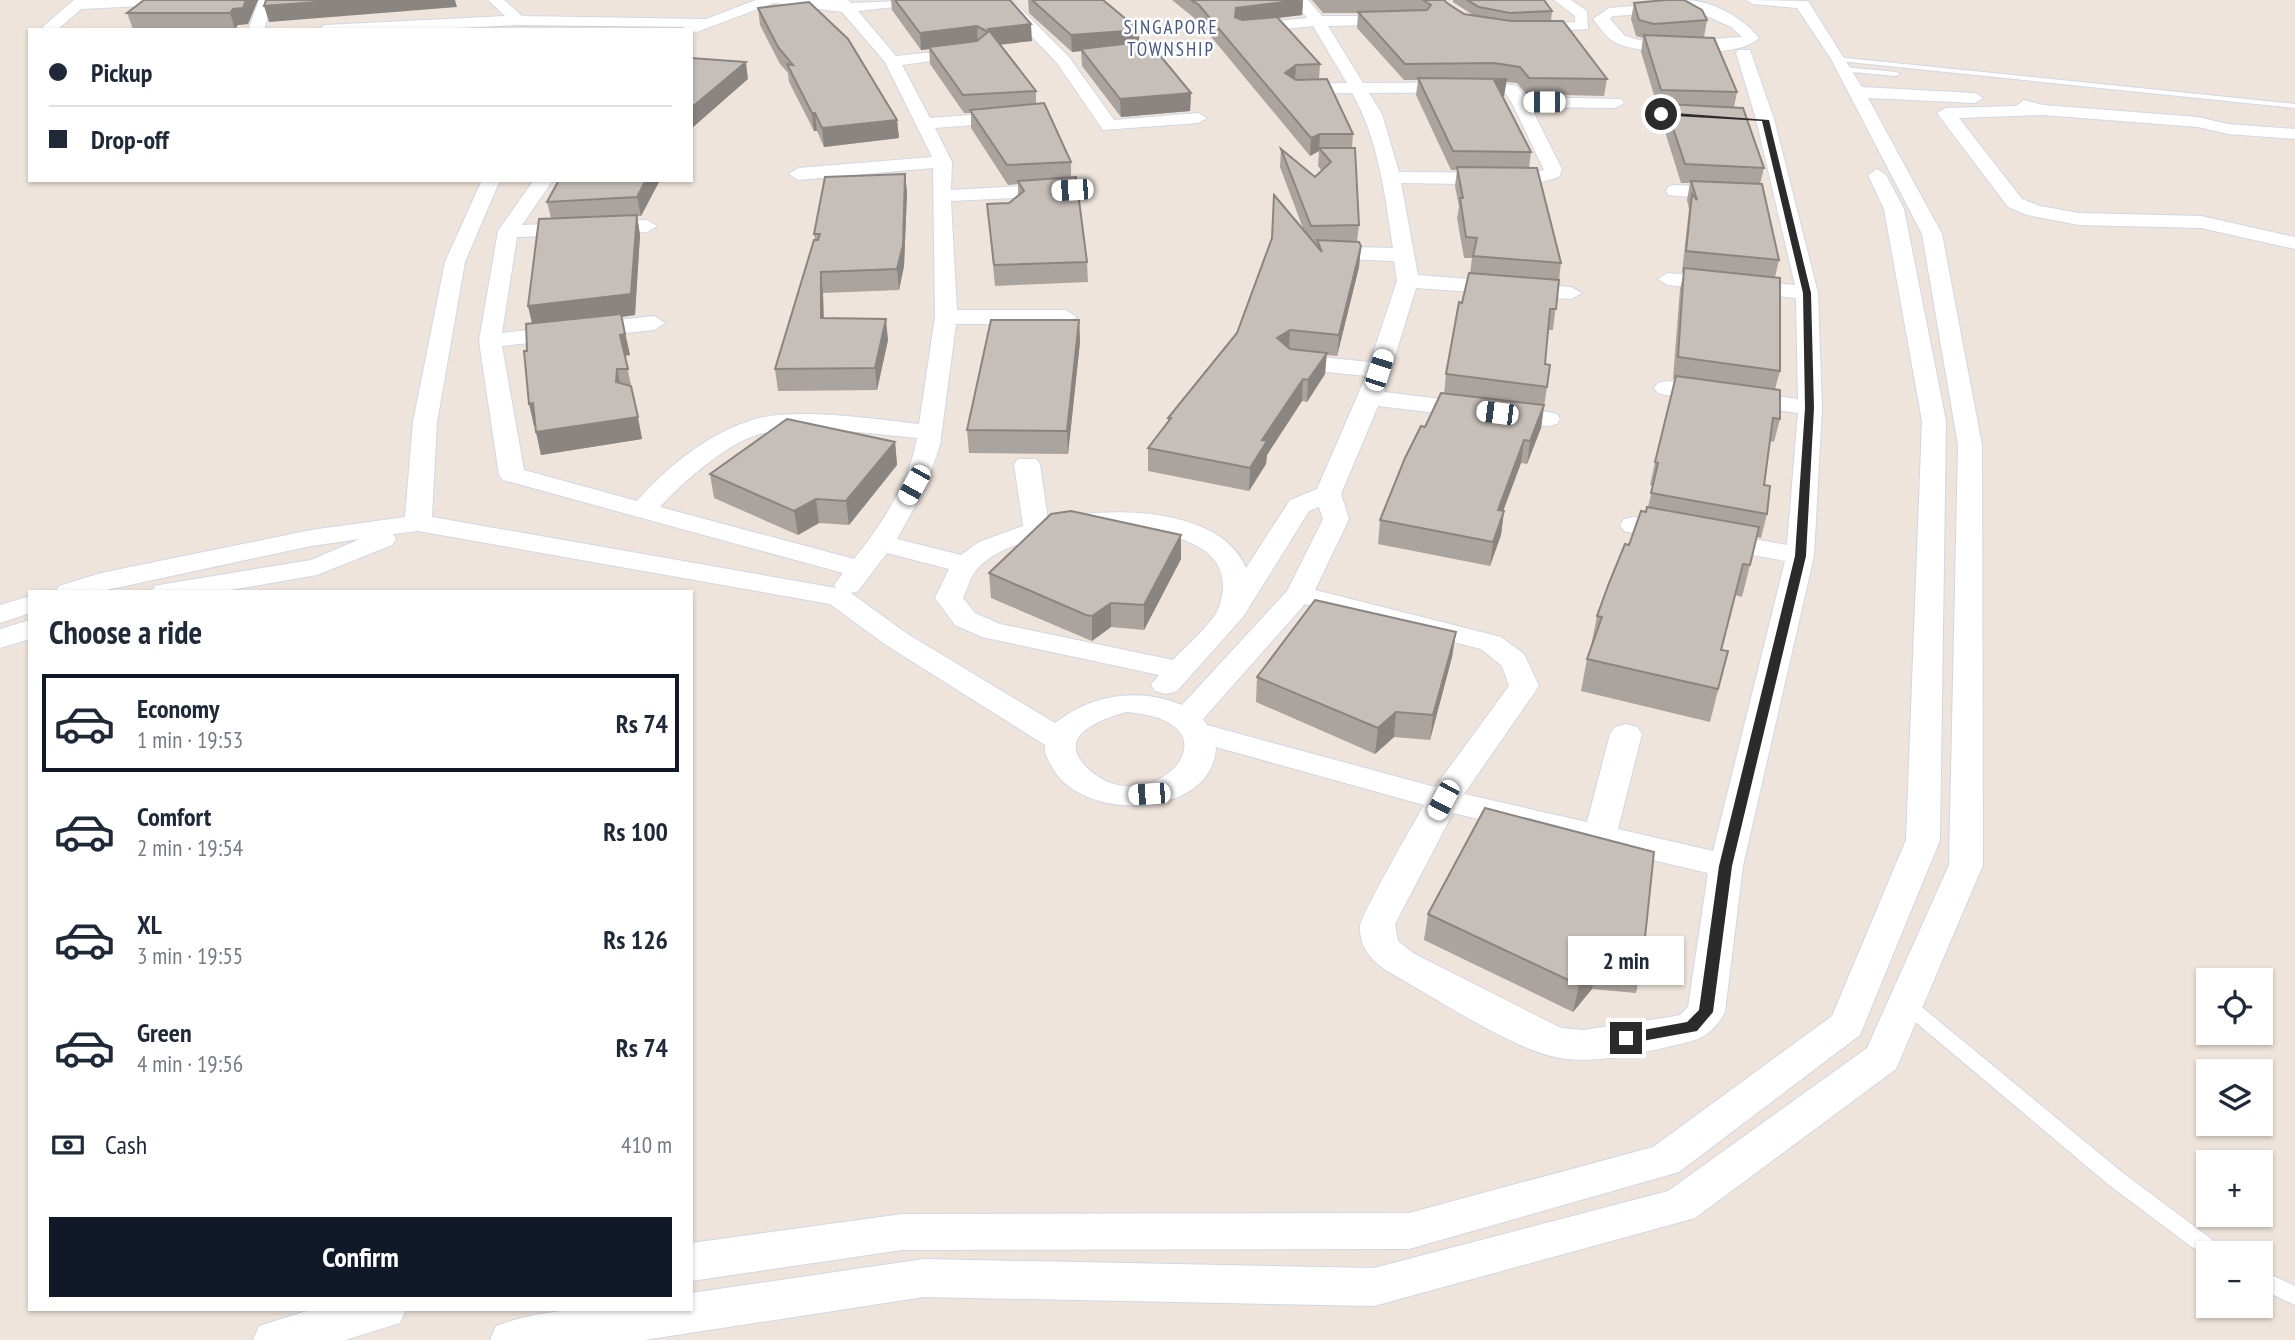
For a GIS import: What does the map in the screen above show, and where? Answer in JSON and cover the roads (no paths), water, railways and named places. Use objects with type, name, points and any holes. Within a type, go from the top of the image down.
[{"type":"street","points":[[49,28],[80,2],[185,0]]},
{"type":"street","points":[[257,28],[266,0]]},
{"type":"street","points":[[495,0],[517,20]]},
{"type":"street","points":[[693,29],[769,0]]},
{"type":"street","points":[[778,0],[844,4],[921,0]]},
{"type":"street","points":[[1192,726],[1299,594],[1336,519],[1328,494],[1370,398],[1408,281],[1373,114],[1318,21],[1300,0]]},
{"type":"street","points":[[1518,29],[1583,26],[1582,14],[1561,0]]},
{"type":"street","points":[[512,1340],[924,1278],[1374,1287],[1680,1206],[1882,1058],[1966,865],[1970,445],[1932,234],[1846,73],[1783,1]]},
{"type":"street","points":[[693,1262],[902,1232],[1409,1231],[1665,1160],[1847,1025],[1923,840],[1934,421],[1894,209],[1819,59],[1783,1]]},
{"type":"street","points":[[1695,3],[1725,16],[1742,27],[1751,38],[1741,44],[1650,48],[1619,39],[1601,19],[1609,12],[1695,3]]},
{"type":"street","points":[[839,597],[881,543],[914,485],[930,432],[946,317],[941,196],[943,162],[892,61],[844,4]]},
{"type":"street","points":[[1014,5],[1070,60],[1109,126],[1198,118]]},
{"type":"street","points":[[1242,28],[1416,15]]},
{"type":"street","points":[[363,28],[517,20],[706,23]]},
{"type":"street","points":[[892,61],[978,50]]},
{"type":"street","points":[[1299,594],[1491,643],[1508,652],[1520,667],[1524,686],[1443,800],[1377,924],[1381,947],[1400,962],[1534,1034],[1559,1042],[1583,1045],[1692,1027],[1706,1012],[1726,866],[1800,556],[1810,408],[1807,293],[1762,195],[1759,119],[1744,53]]},
{"type":"street","points":[[1846,73],[2004,100],[2043,110]]},
{"type":"street","points":[[1295,89],[1503,87],[1516,93],[1553,169],[1552,173],[1532,179],[1383,165]]},
{"type":"street","points":[[1520,102],[1615,103]]},
{"type":"street","points":[[2295,134],[2228,129],[2198,122],[2043,110],[1946,113],[2015,203],[2023,208],[2062,216],[2203,223],[2272,242],[2295,243]]},
{"type":"street","points":[[924,124],[1028,116]]},
{"type":"street","points":[[798,174],[943,162]]},
{"type":"street","points":[[418,523],[425,422],[455,262],[489,182]]},
{"type":"street","points":[[543,182],[508,231],[490,341],[512,475],[860,569]]},
{"type":"street","points":[[941,196],[1072,190]]},
{"type":"street","points":[[1675,191],[1762,195]]},
{"type":"street","points":[[508,231],[647,226]]},
{"type":"street","points":[[1315,252],[1403,255]]},
{"type":"street","points":[[1668,279],[1807,293]]},
{"type":"street","points":[[1408,281],[1571,293]]},
{"type":"street","points":[[946,317],[1066,317]]},
{"type":"street","points":[[490,341],[654,323]]},
{"type":"street","points":[[1289,361],[1379,370]]},
{"type":"street","points":[[1666,388],[1810,408]]},
{"type":"street","points":[[1370,398],[1548,419]]},
{"type":"street","points":[[643,510],[672,477],[709,451],[756,426],[818,421],[930,432]]},
{"type":"street","points":[[1027,464],[1037,532]]},
{"type":"street","points":[[1148,704],[1233,611],[1299,506],[1328,494]]},
{"type":"street","points":[[1180,670],[992,631],[965,619],[949,598],[966,565],[994,545],[1037,532],[1108,519],[1158,521],[1198,533],[1228,559],[1236,583],[1233,611]]},
{"type":"street","points":[[177,590],[317,567],[418,523]]},
{"type":"street","points":[[75,590],[101,581],[311,538],[418,523],[839,597],[896,639],[1060,740]]},
{"type":"street","points":[[1633,525],[1800,556]]},
{"type":"street","points":[[881,543],[966,565]]},
{"type":"street","points":[[0,614],[28,605]]},
{"type":"street","points":[[0,639],[28,630]]},
{"type":"street","points":[[1192,726],[1202,747],[1199,763],[1188,776],[1171,787],[1136,795],[1100,791],[1080,783],[1066,770],[1059,755],[1060,740],[1068,726],[1103,707],[1148,704],[1169,710],[1192,726],[1443,800],[1726,866]]},
{"type":"street","points":[[1600,836],[1626,734]]},
{"type":"street","points":[[275,1340],[377,1311]]},
{"type":"lane","points":[[1846,73],[2295,106]]},
{"type":"lane","points":[[1846,73],[2295,113]]},
{"type":"lane","points":[[1906,1004],[2116,1180],[2199,1241]]},
{"type":"lane","points":[[2273,1285],[2295,1296]]},
{"type":"district","name":"SINGAPORE TOWNSHIP","points":[[1171,38]]}]
